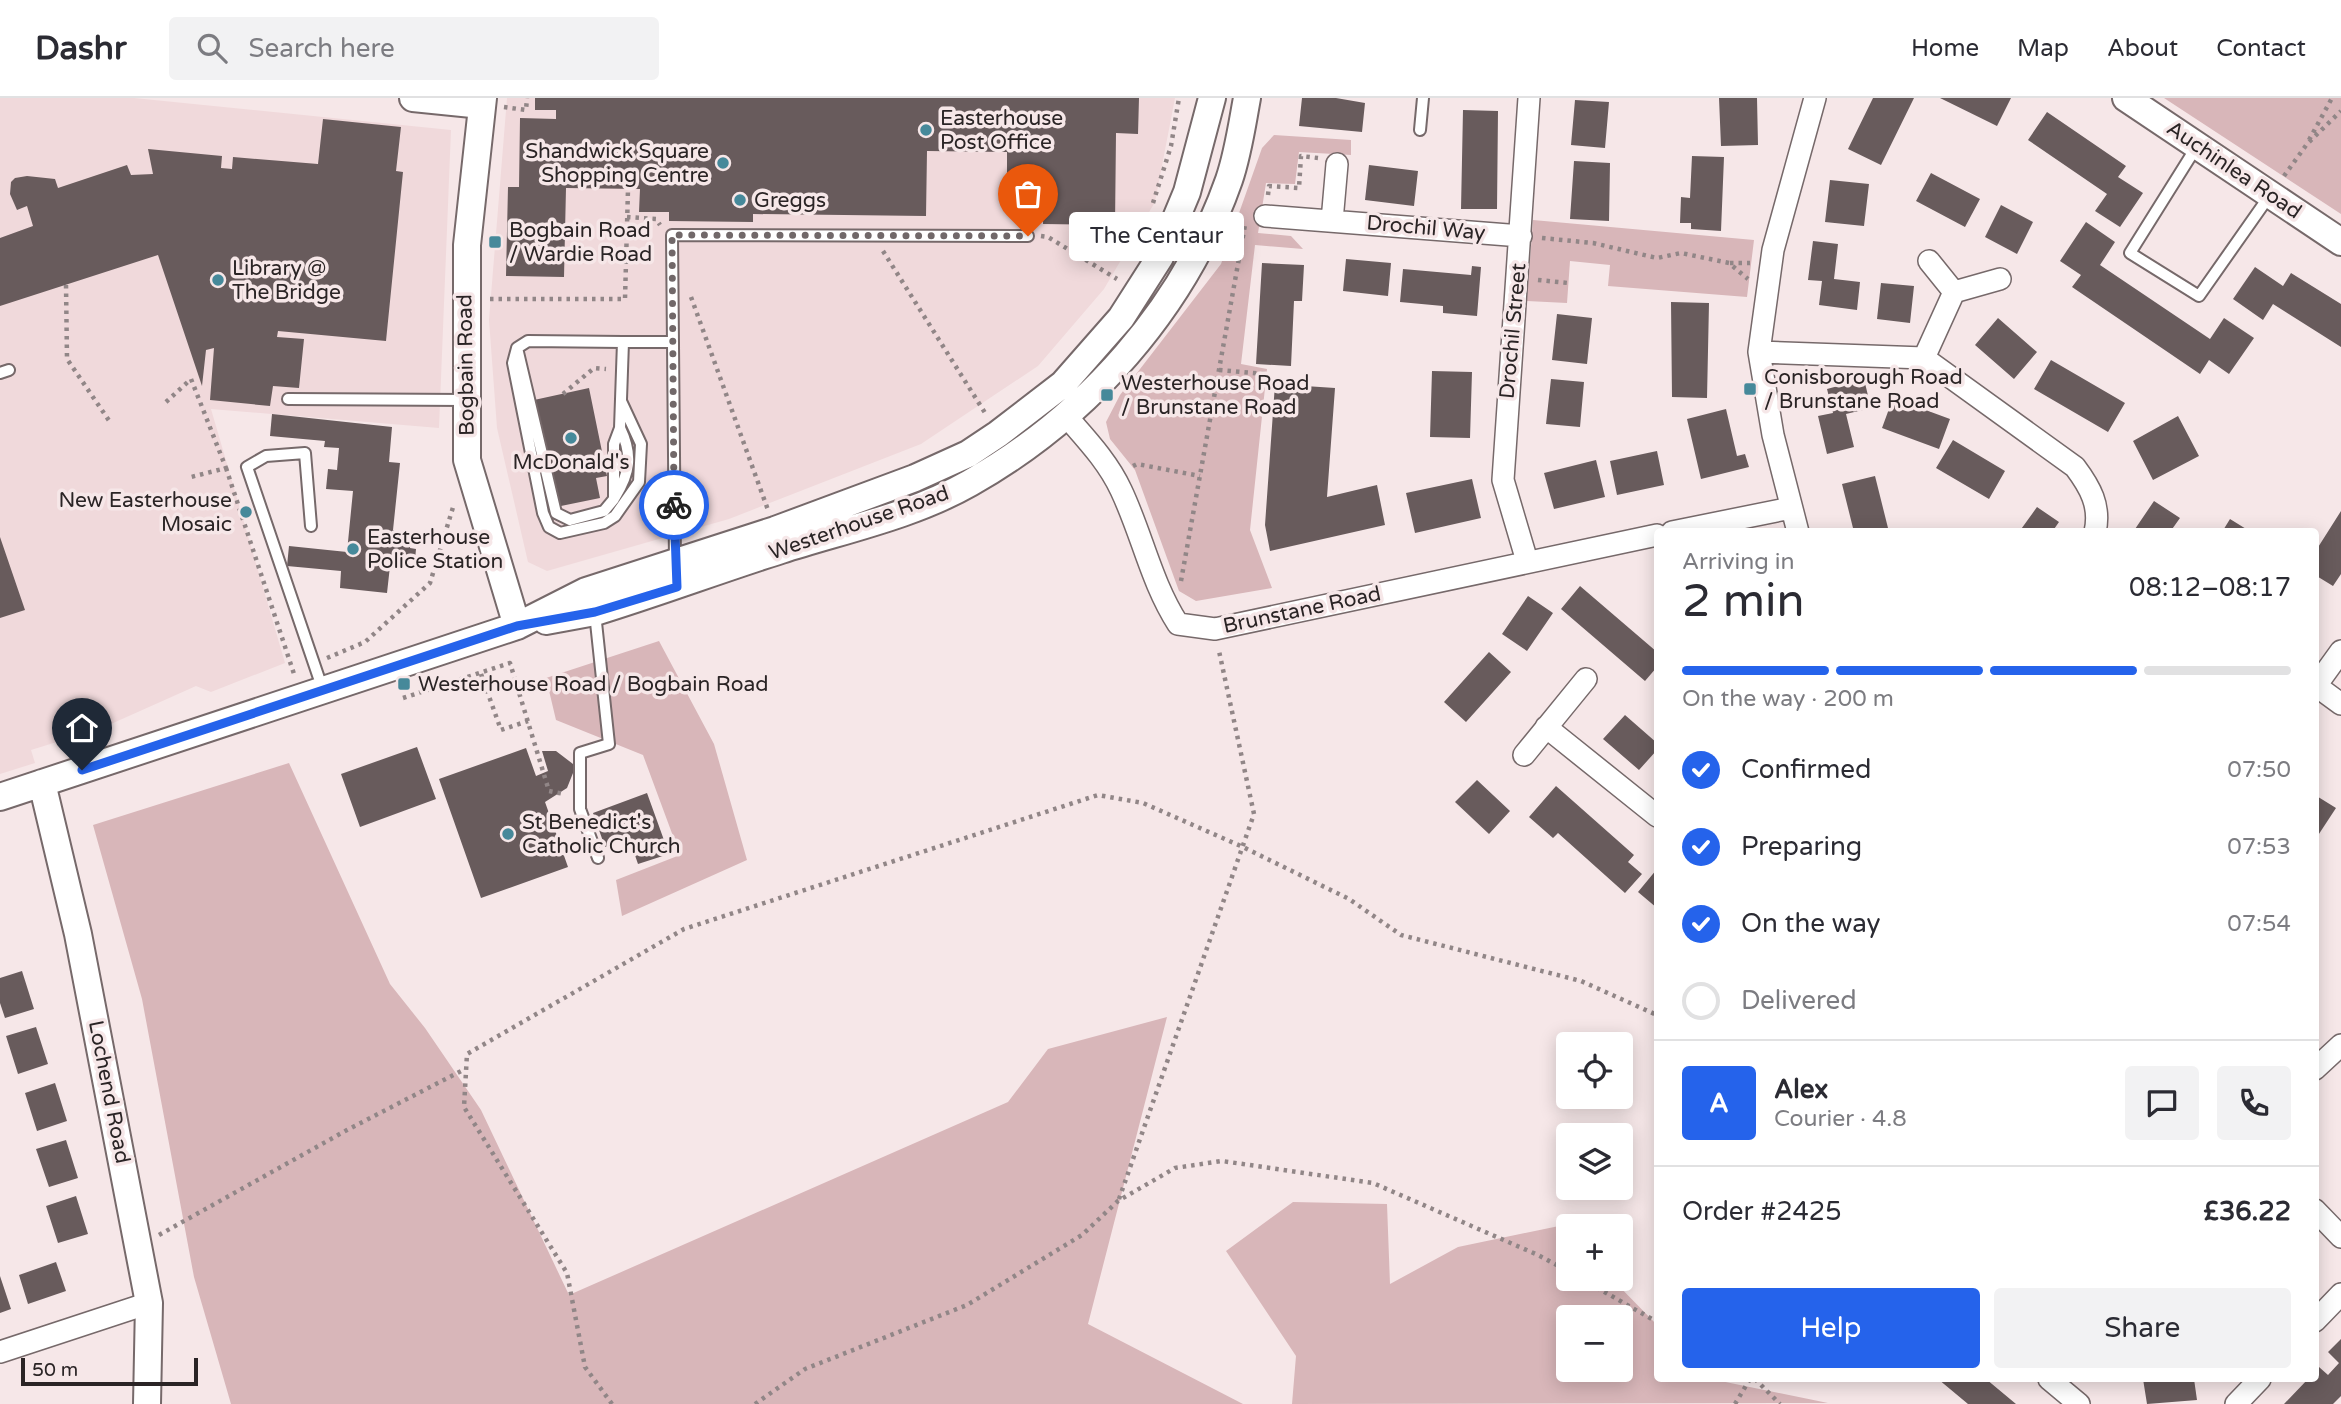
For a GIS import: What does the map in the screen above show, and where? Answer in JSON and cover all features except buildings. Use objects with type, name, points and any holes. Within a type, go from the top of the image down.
[{"type":"street","points":[[413,98],[482,101]]},
{"type":"street","name":"Westerhouse Road","points":[[676,576],[775,530],[915,478],[968,454],[1063,384],[1121,318],[1160,257],[1188,192],[1212,98]]},
{"type":"street","name":"Westerhouse Road","points":[[0,797],[591,602],[676,576],[778,551],[899,514],[956,489],[1021,452],[1067,417],[1129,352],[1166,305],[1200,248],[1229,180],[1247,98]]},
{"type":"street","name":"Drochil Street","points":[[1527,561],[1503,480],[1503,435],[1521,236],[1529,98]]},
{"type":"street","points":[[1797,528],[1773,435],[1759,352],[1773,250],[1815,98]]},
{"type":"street","name":"Auchinlea Road","points":[[2126,98],[2341,242]]},
{"type":"street","name":"Bogbain Road","points":[[482,101],[467,245],[467,460],[517,626]]},
{"type":"street","points":[[1332,221],[1337,164]]},
{"type":"street","name":"Drochil Way","points":[[1265,216],[1521,236]]},
{"type":"street","points":[[1929,261],[1954,292]]},
{"type":"street","points":[[1924,358],[1954,292],[2000,279]]},
{"type":"street","points":[[1759,352],[1924,358],[2075,467],[2092,490],[2098,519],[2096,528]]},
{"type":"street","points":[[1067,417],[1104,460],[1112,474],[1168,609]]},
{"type":"street","points":[[1692,528],[1791,508]]},
{"type":"street","name":"Brunstane Road","points":[[1168,609],[1178,624],[1214,629],[1654,536]]},
{"type":"street","points":[[2319,680],[2341,650]]},
{"type":"street","points":[[1524,755],[1586,679]]},
{"type":"street","points":[[2319,689],[2341,704]]},
{"type":"street","points":[[1546,727],[1654,814]]},
{"type":"street","name":"Lochend Road","points":[[42,783],[78,934],[149,1303],[147,1404]]},
{"type":"street","points":[[2319,1065],[2341,1045]]},
{"type":"street","points":[[2319,1214],[2341,1237]]},
{"type":"street","points":[[2319,1317],[2341,1294]]},
{"type":"street","points":[[0,1352],[149,1303]]},
{"type":"street","points":[[2053,1382],[2079,1404]]},
{"type":"street","points":[[2236,1404],[2257,1382]]},
{"type":"lane","points":[[1420,130],[1423,98]]},
{"type":"lane","points":[[2197,146],[2130,253],[2199,296],[2270,195]]},
{"type":"lane","points":[[676,576],[672,235],[1028,236]]},
{"type":"lane","points":[[621,401],[641,444],[639,482],[615,516],[604,523],[560,533],[549,527],[542,513],[513,363],[517,348],[528,341],[673,342]]},
{"type":"lane","points":[[517,348],[556,513],[570,520],[604,511],[614,499],[614,444],[621,428],[623,342]]},
{"type":"lane","points":[[289,399],[466,400]]},
{"type":"lane","points":[[311,526],[306,453],[266,456],[247,467],[314,663],[312,693]]},
{"type":"lane","points":[[591,602],[609,744],[580,753],[580,809],[598,858]]},
{"type":"path","points":[[526,110],[527,98]]},
{"type":"path","points":[[1153,205],[1171,146],[1179,98]]},
{"type":"path","points":[[2270,195],[2307,144],[2332,98]]},
{"type":"path","points":[[2307,144],[2341,111]]},
{"type":"path","points":[[465,299],[625,299],[628,189]]},
{"type":"path","points":[[627,217],[656,219],[672,243]]},
{"type":"path","points":[[1168,609],[1178,601],[1245,225]]},
{"type":"path","points":[[874,236],[912,302],[998,434]]},
{"type":"path","points":[[1028,236],[1048,237],[1116,280],[1122,270]]},
{"type":"path","points":[[1521,236],[1593,243],[1657,258],[1682,253],[1729,263],[1742,277],[1768,286]]},
{"type":"path","points":[[1517,278],[1568,283]]},
{"type":"path","points":[[66,285],[67,359],[110,422]]},
{"type":"path","points":[[688,290],[775,530]]},
{"type":"path","points":[[563,394],[594,368],[623,369]]},
{"type":"path","points":[[1219,370],[1265,374]]},
{"type":"path","points":[[166,402],[191,379],[226,468],[293,671],[312,693]]},
{"type":"path","points":[[1112,474],[1138,464],[1200,476]]},
{"type":"path","points":[[191,477],[226,468]]},
{"type":"path","points":[[293,671],[365,642],[430,583],[456,497]]},
{"type":"path","points":[[1118,1201],[1254,814],[1214,629]]},
{"type":"path","points":[[403,698],[510,663],[549,791],[580,796]]},
{"type":"path","points":[[481,674],[501,730],[528,721]]},
{"type":"path","points":[[612,1404],[585,1367],[567,1273],[464,1107],[467,1054],[684,929],[1098,795],[1143,803],[1243,847],[1349,899],[1401,935],[1581,981],[1654,1014]]},
{"type":"path","points":[[138,1247],[347,1130],[466,1069]]},
{"type":"path","points":[[757,1403],[805,1369],[967,1305],[1082,1235],[1118,1201],[1175,1168],[1222,1161],[1373,1183],[1556,1265]]},
{"type":"path","points":[[1603,1291],[1654,1320]]},
{"type":"path","points":[[1735,1404],[1747,1382]]},
{"type":"path","points":[[1758,1382],[1780,1404]]},
{"type":"shaded area","points":[[0,98],[134,98],[451,130],[439,428],[211,409],[285,663],[211,692],[196,686],[102,728],[31,750],[35,763],[0,774]]},
{"type":"shaded area","points":[[507,98],[1175,98],[1155,202],[1104,289],[1038,366],[921,444],[729,519],[547,571],[528,562],[497,428],[489,320]]},
{"type":"shaded area","points":[[2164,98],[2341,98],[2341,214]]},
{"type":"shaded area","points":[[1274,135],[1351,140],[1351,155],[1299,152],[1295,184],[1266,183],[1258,233],[1291,236],[1303,249],[1255,245],[1241,364],[1267,369],[1250,530],[1272,588],[1196,601],[1179,591],[1135,470],[1110,439],[1106,422],[1120,395],[1221,264],[1262,148]]},
{"type":"shaded area","points":[[1533,220],[1754,240],[1747,297],[1608,286],[1610,265],[1570,261],[1567,303],[1527,301]]},
{"type":"shaded area","points":[[659,641],[714,744],[747,860],[622,916],[616,880],[680,855],[643,755],[556,720],[546,678]]},
{"type":"shaded area","points":[[289,763],[390,984],[425,1028],[481,1110],[569,1295],[1008,1102],[1048,1049],[1167,1017],[1088,1324],[1243,1404],[231,1404],[194,1277],[142,999],[93,825]]},
{"type":"shaded area","points":[[1293,1202],[1387,1204],[1390,1284],[1458,1247],[1556,1227],[1556,1291],[1624,1291],[1654,1322],[1654,1382],[1726,1382],[1828,1403],[1292,1404],[1296,1356],[1226,1251]]},
{"type":"way so far","points":[[674,505],[672,235],[1028,236]]},
{"type":"place","name":"Easterhouse Post Office","points":[[926,130]]},
{"type":"place","name":"Shandwick Square Shopping Centre","points":[[723,163]]},
{"type":"place","name":"Greggs","points":[[740,200]]},
{"type":"place","name":"The Centaur","points":[[1028,236]]},
{"type":"place","name":"Bogbain Road / Wardie Road","points":[[495,242]]},
{"type":"place","name":"Library @ The Bridge","points":[[218,280]]},
{"type":"place","name":"Conisborough Road / Brunstane Road","points":[[1750,389]]},
{"type":"place","name":"Westerhouse Road / Brunstane Road","points":[[1107,395]]},
{"type":"place","name":"McDonald's","points":[[571,438]]},
{"type":"place","name":"New Easterhouse Mosaic","points":[[246,512]]},
{"type":"place","name":"Easterhouse Police Station","points":[[353,549]]},
{"type":"place","name":"Westerhouse Road / Bogbain Road","points":[[404,684]]},
{"type":"place","name":"St Benedict's Catholic Church","points":[[508,834]]},
{"type":"route","points":[[82,770],[517,626],[595,612],[677,587],[674,505]]}]
